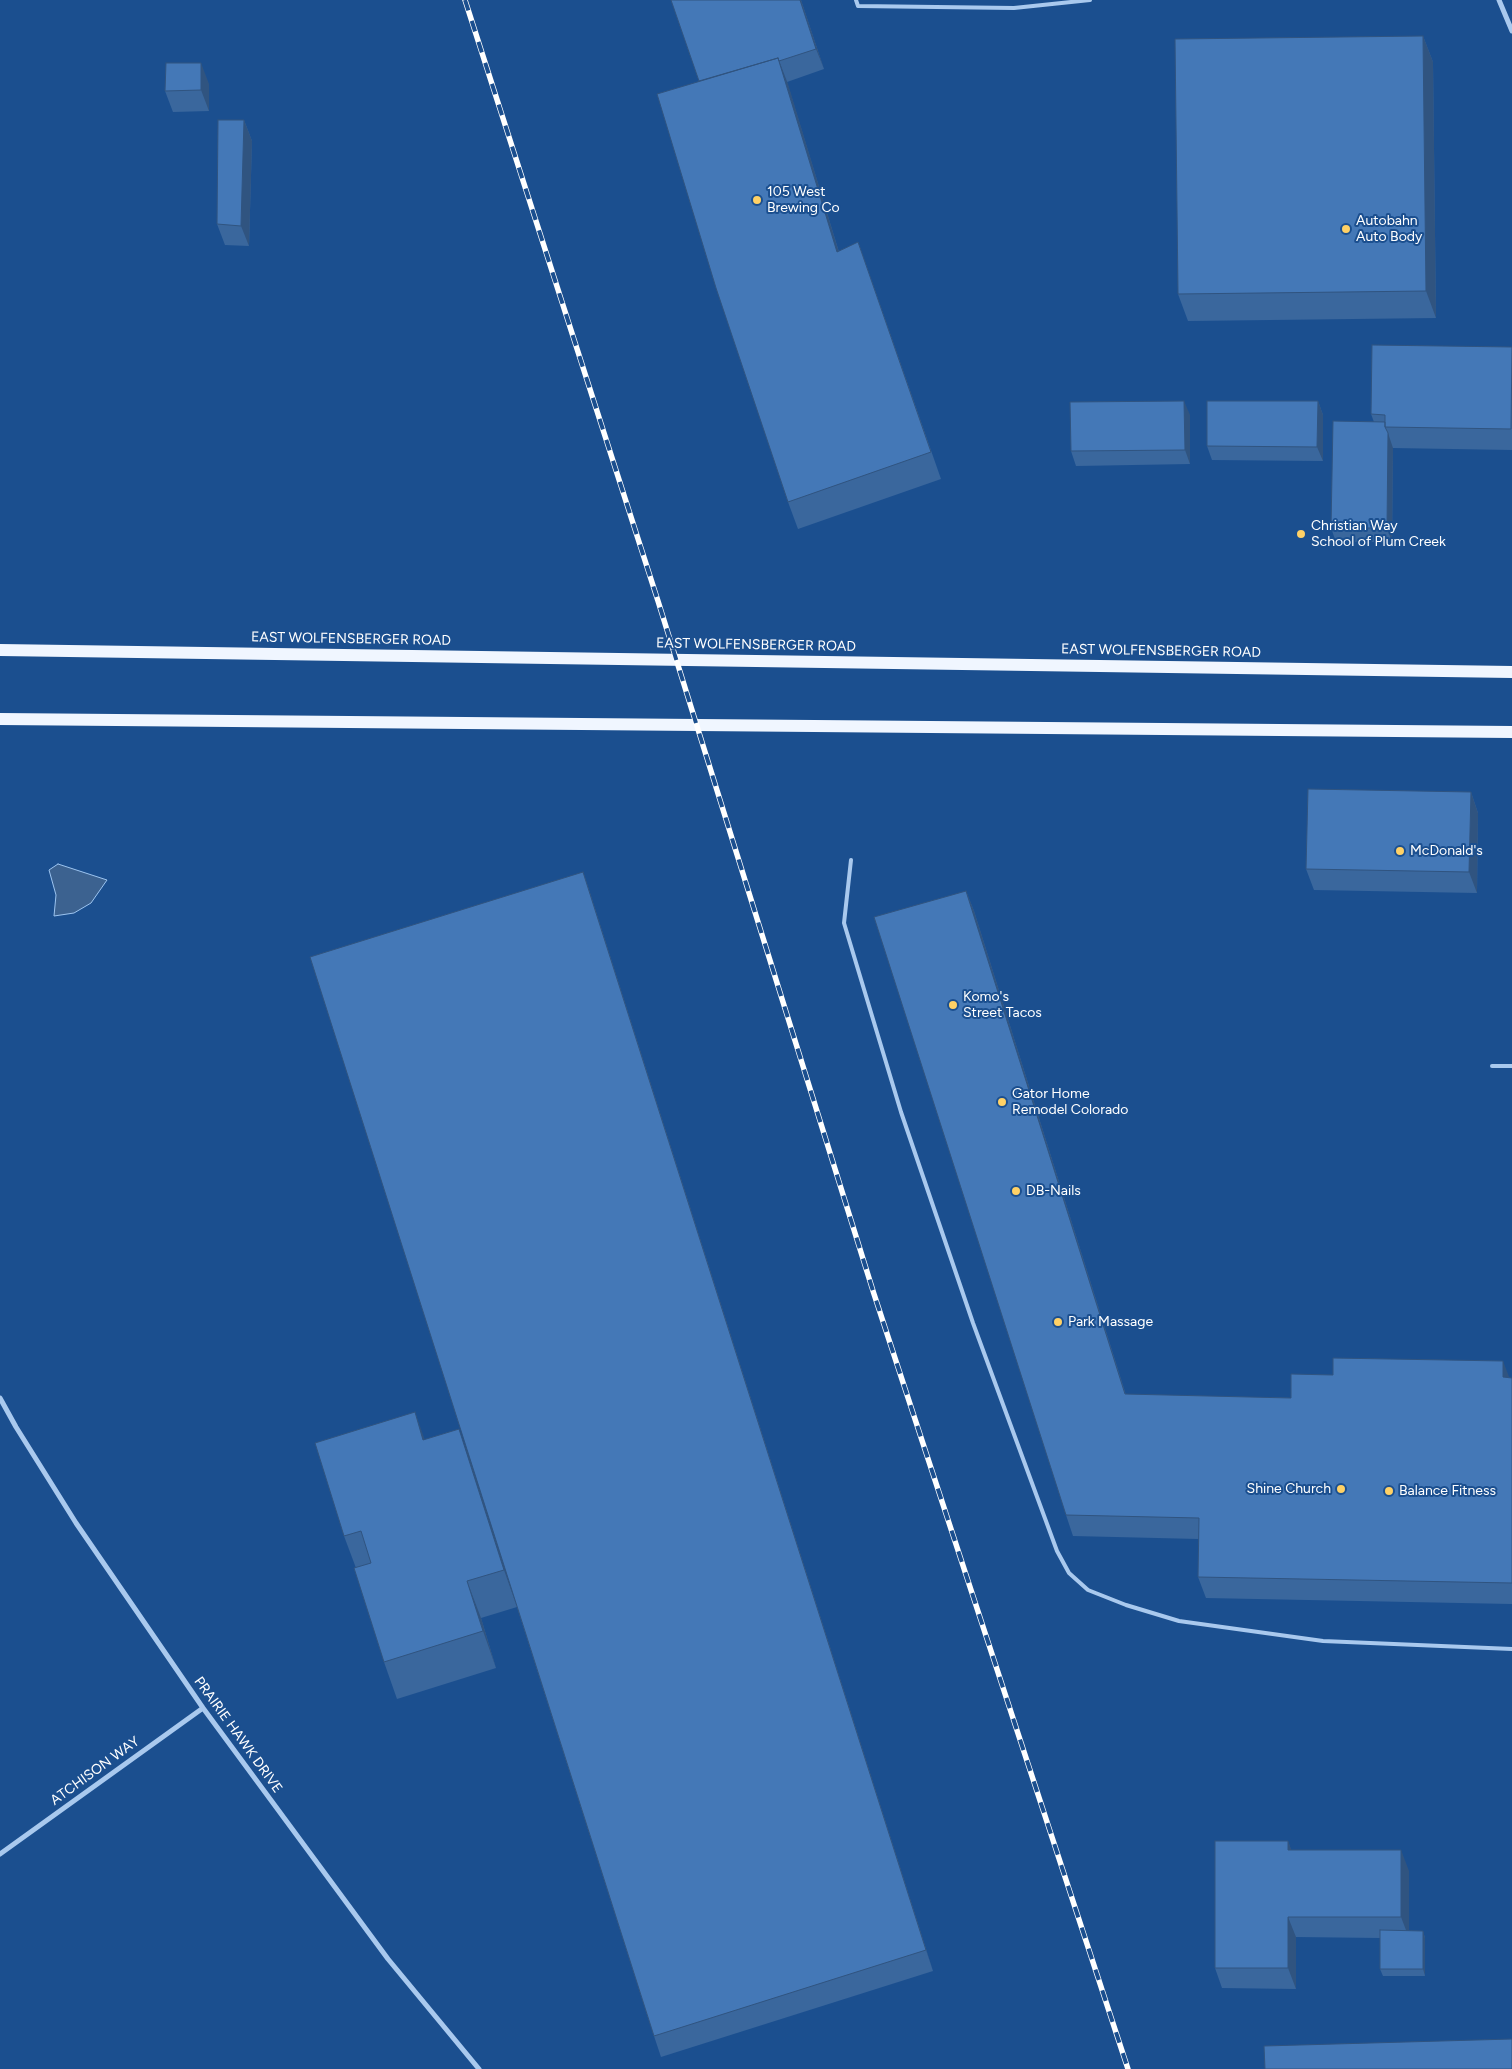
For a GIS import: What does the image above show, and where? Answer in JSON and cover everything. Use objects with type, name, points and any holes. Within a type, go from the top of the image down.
[{"type":"main road","name":"EAST WOLFENSBERGER ROAD","points":[[0,650],[210,651],[1512,672]]},
{"type":"main road","points":[[0,719],[1512,732]]},
{"type":"street","points":[[1499,0],[1512,31]]},
{"type":"street","name":"PRAIRIE HAWK DRIVE","points":[[0,1398],[76,1523],[203,1708],[388,1960],[479,2069]]},
{"type":"street","name":"ATCHISON WAY","points":[[0,1854],[203,1708]]},
{"type":"lane","points":[[856,0],[858,6],[1014,8],[1090,0]]},
{"type":"lane","points":[[851,860],[844,923],[901,1112],[972,1323],[1057,1551],[1069,1573],[1088,1590],[1126,1606],[1179,1621],[1323,1641],[1512,1649]]},
{"type":"lane","points":[[1492,1066],[1512,1066]]},
{"type":"water","points":[[58,864],[107,880],[91,903],[74,913],[54,916],[56,895],[49,870]]},
{"type":"building","points":[[671,0],[800,0],[816,49],[779,61],[778,58],[699,81]]},
{"type":"building","points":[[1423,36],[1426,291],[1178,294],[1175,39]]},
{"type":"building","points":[[778,58],[837,252],[858,242],[931,452],[788,502],[716,288],[657,94]]},
{"type":"building","points":[[166,63],[201,63],[201,90],[165,91]]},
{"type":"building","points":[[218,120],[244,120],[241,226],[217,224]]},
{"type":"building","points":[[1372,345],[1512,347],[1511,429],[1385,427],[1385,415],[1371,414]]},
{"type":"building","points":[[1184,401],[1185,450],[1071,451],[1070,402]]},
{"type":"building","points":[[1207,401],[1318,401],[1317,447],[1207,446]]},
{"type":"building","points":[[1333,421],[1385,422],[1388,433],[1387,528],[1331,528]]},
{"type":"building","points":[[1308,789],[1471,792],[1469,872],[1306,869]]},
{"type":"building","points":[[583,872],[926,1950],[654,2036],[310,957]]},
{"type":"building","points":[[966,891],[1125,1394],[1291,1398],[1291,1374],[1333,1375],[1333,1358],[1503,1361],[1503,1377],[1512,1378],[1512,1583],[1198,1577],[1199,1518],[1066,1515],[874,917]]},
{"type":"building","points":[[415,1412],[423,1440],[459,1429],[504,1570],[467,1581],[483,1631],[384,1662],[354,1568],[371,1563],[361,1531],[344,1536],[315,1443]]},
{"type":"building","points":[[1215,1841],[1288,1841],[1288,1850],[1401,1850],[1401,1917],[1288,1917],[1288,1968],[1215,1968]]},
{"type":"building","points":[[1380,1930],[1423,1931],[1423,1969],[1380,1969]]},
{"type":"building","points":[[1512,2039],[1512,2069],[1265,2069],[1264,2046]]},
{"type":"railway","points":[[465,0],[658,601],[874,1294],[1128,2069]]},
{"type":"place","name":"105 West Brewing Co","points":[[757,200]]},
{"type":"place","name":"Autobahn Auto Body","points":[[1346,229]]},
{"type":"place","name":"Christian Way School of Plum Creek","points":[[1301,534]]},
{"type":"place","name":"McDonald's","points":[[1400,851]]},
{"type":"place","name":"Komo's Street Tacos","points":[[953,1005]]},
{"type":"place","name":"Gator Home Remodel Colorado","points":[[1002,1102]]},
{"type":"place","name":"DB-Nails","points":[[1016,1191]]},
{"type":"place","name":"Park Massage","points":[[1058,1322]]},
{"type":"place","name":"Shine Church","points":[[1341,1489]]},
{"type":"place","name":"Balance Fitness","points":[[1389,1491]]}]
